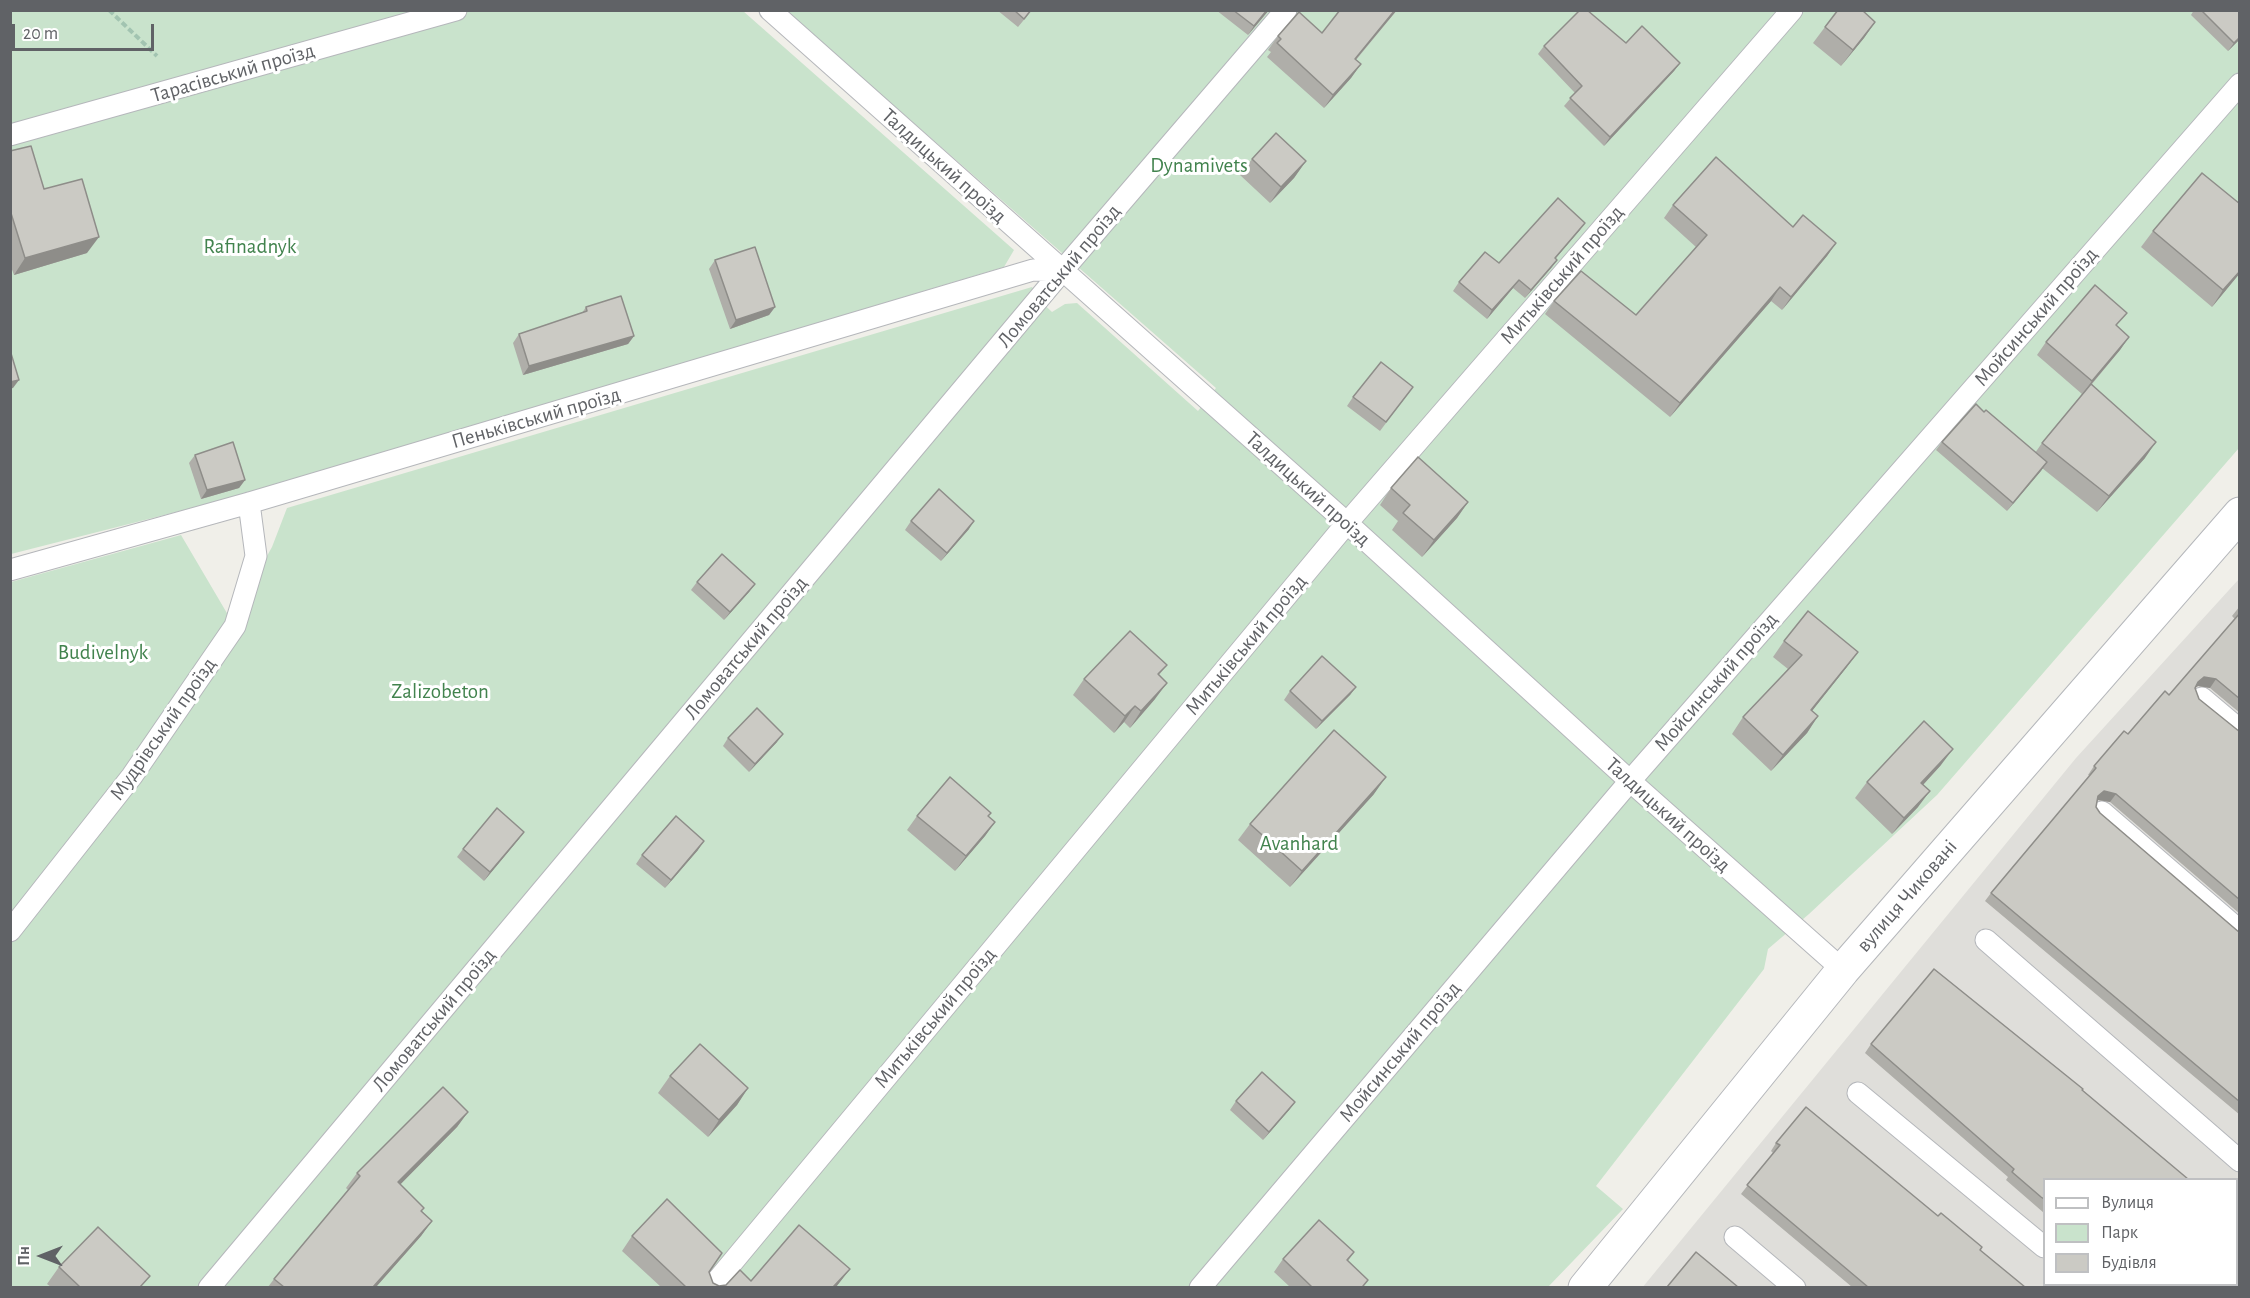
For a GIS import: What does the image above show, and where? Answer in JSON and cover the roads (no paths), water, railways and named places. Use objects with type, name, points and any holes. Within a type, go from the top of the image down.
[{"type":"street","name":"вулиця Чиковані","points":[[1590,1286],[1843,970],[2240,514]]},
{"type":"lane","name":"Тарасівський проїзд","points":[[10,135],[456,10]]},
{"type":"lane","name":"Ломоватський проїзд","points":[[209,1287],[1062,271],[1286,10]]},
{"type":"lane","name":"Митьківський проїзд","points":[[711,1287],[1347,523],[1792,10]]},
{"type":"lane","name":"Талдицький проїзд","points":[[780,14],[1062,271],[1347,523],[1630,781],[1843,970]]},
{"type":"lane","name":"Мойсинський проїзд","points":[[1200,1287],[1630,781],[2240,84]]},
{"type":"lane","name":"Пеньківський проїзд","points":[[10,570],[249,503],[1033,270],[1062,271]]},
{"type":"lane","name":"Мудрівський проїзд","points":[[10,932],[132,776],[235,626],[256,556],[249,503]]},
{"type":"lane","points":[[2202,698],[2240,730]]},
{"type":"lane","points":[[2102,812],[2240,932]]},
{"type":"lane","points":[[1986,940],[2240,1161]]},
{"type":"lane","points":[[1858,1093],[2043,1245]]},
{"type":"lane","points":[[1735,1237],[1795,1287]]},
{"type":"park label","name":"Dynamivets","points":[[1199,166]]},
{"type":"park label","name":"Rafinadnyk","points":[[250,247]]},
{"type":"park label","name":"Budivelnyk","points":[[103,653]]},
{"type":"park label","name":"Zalizobeton","points":[[440,692]]},
{"type":"park label","name":"Avanhard","points":[[1299,844]]}]
